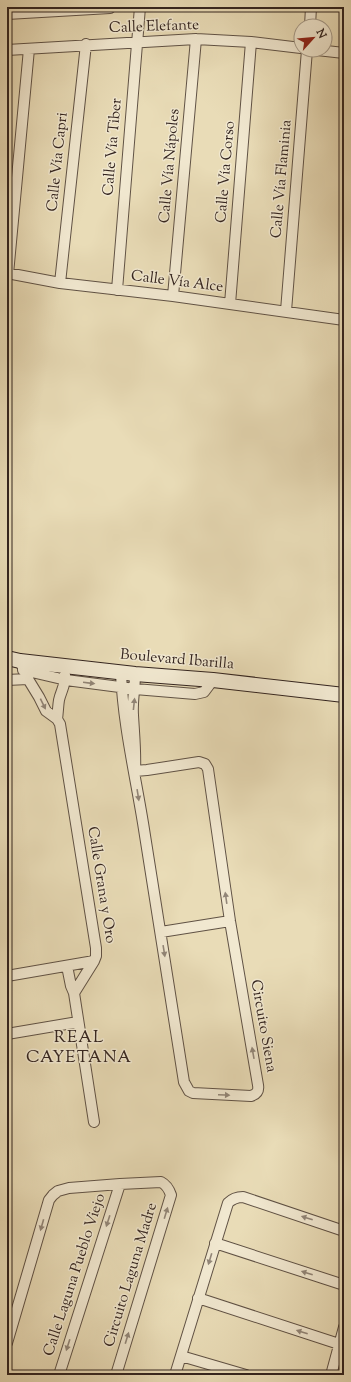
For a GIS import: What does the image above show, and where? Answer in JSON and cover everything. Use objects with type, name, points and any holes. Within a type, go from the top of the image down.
[{"type":"street","name":"Calle Vía Tiber","points":[[117,290],[140,7]]},
{"type":"street","points":[[310,18],[311,7]]},
{"type":"street","points":[[7,14],[69,9],[110,8]]},
{"type":"street","name":"Calle Elefante","points":[[7,50],[86,44],[196,39],[251,42],[293,47]]},
{"type":"street","name":"Calle Vía Nápoles","points":[[173,296],[196,39]]},
{"type":"street","name":"Calle Vía Corso","points":[[230,304],[251,42]]},
{"type":"street","name":"Calle Vía Capri","points":[[60,283],[86,44]]},
{"type":"street","points":[[8,274],[29,49]]},
{"type":"street","points":[[333,52],[344,53]]},
{"type":"street","name":"Calle Vía Flaminia","points":[[286,311],[307,58]]},
{"type":"street","name":"Calle Vía Alce","points":[[8,274],[60,283],[173,296],[344,320]]},
{"type":"street","name":"Boulevard Ibarilla","points":[[17,663],[65,673],[135,674],[213,680],[344,694]]},
{"type":"street","name":"Calle Grana y Oro","points":[[17,663],[39,697],[46,711],[60,724],[96,948],[94,962],[74,992]]},
{"type":"street","points":[[65,673],[135,689],[200,693],[208,688],[213,680]]},
{"type":"street","name":"Calle Grana y Oro","points":[[56,719],[59,710],[65,673]]},
{"type":"street","name":"Circuito Siena","points":[[121,673],[130,746],[184,1082],[189,1091],[197,1094],[255,1095],[258,1092],[258,1085],[230,921],[207,766],[202,762],[199,762],[135,771]]},
{"type":"street","name":"Circuito Siena","points":[[135,674],[133,714],[136,751],[135,771]]},
{"type":"street","points":[[7,680],[28,679]]},
{"type":"street","points":[[161,932],[230,921]]},
{"type":"street","points":[[7,976],[94,962]]},
{"type":"street","points":[[67,966],[71,986],[74,992],[94,1122]]},
{"type":"street","points":[[7,1034],[78,1022]]},
{"type":"street","name":"Circuito Laguna Madre","points":[[116,1375],[171,1195],[170,1190],[161,1182],[120,1184]]},
{"type":"street","points":[[7,1343],[49,1200],[52,1195],[58,1191],[69,1188],[120,1184]]},
{"type":"street","name":"Calle Laguna Pueblo Viejo","points":[[58,1375],[120,1184]]},
{"type":"street","points":[[175,1375],[228,1203],[234,1198],[243,1198],[344,1231]]},
{"type":"street","points":[[215,1243],[344,1285]]},
{"type":"street","points":[[198,1298],[339,1344]]},
{"type":"street","points":[[331,1375],[344,1327]]},
{"type":"street","points":[[181,1356],[246,1375]]},
{"type":"district","name":"REAL CAYETANA","points":[[79,1048]]}]
